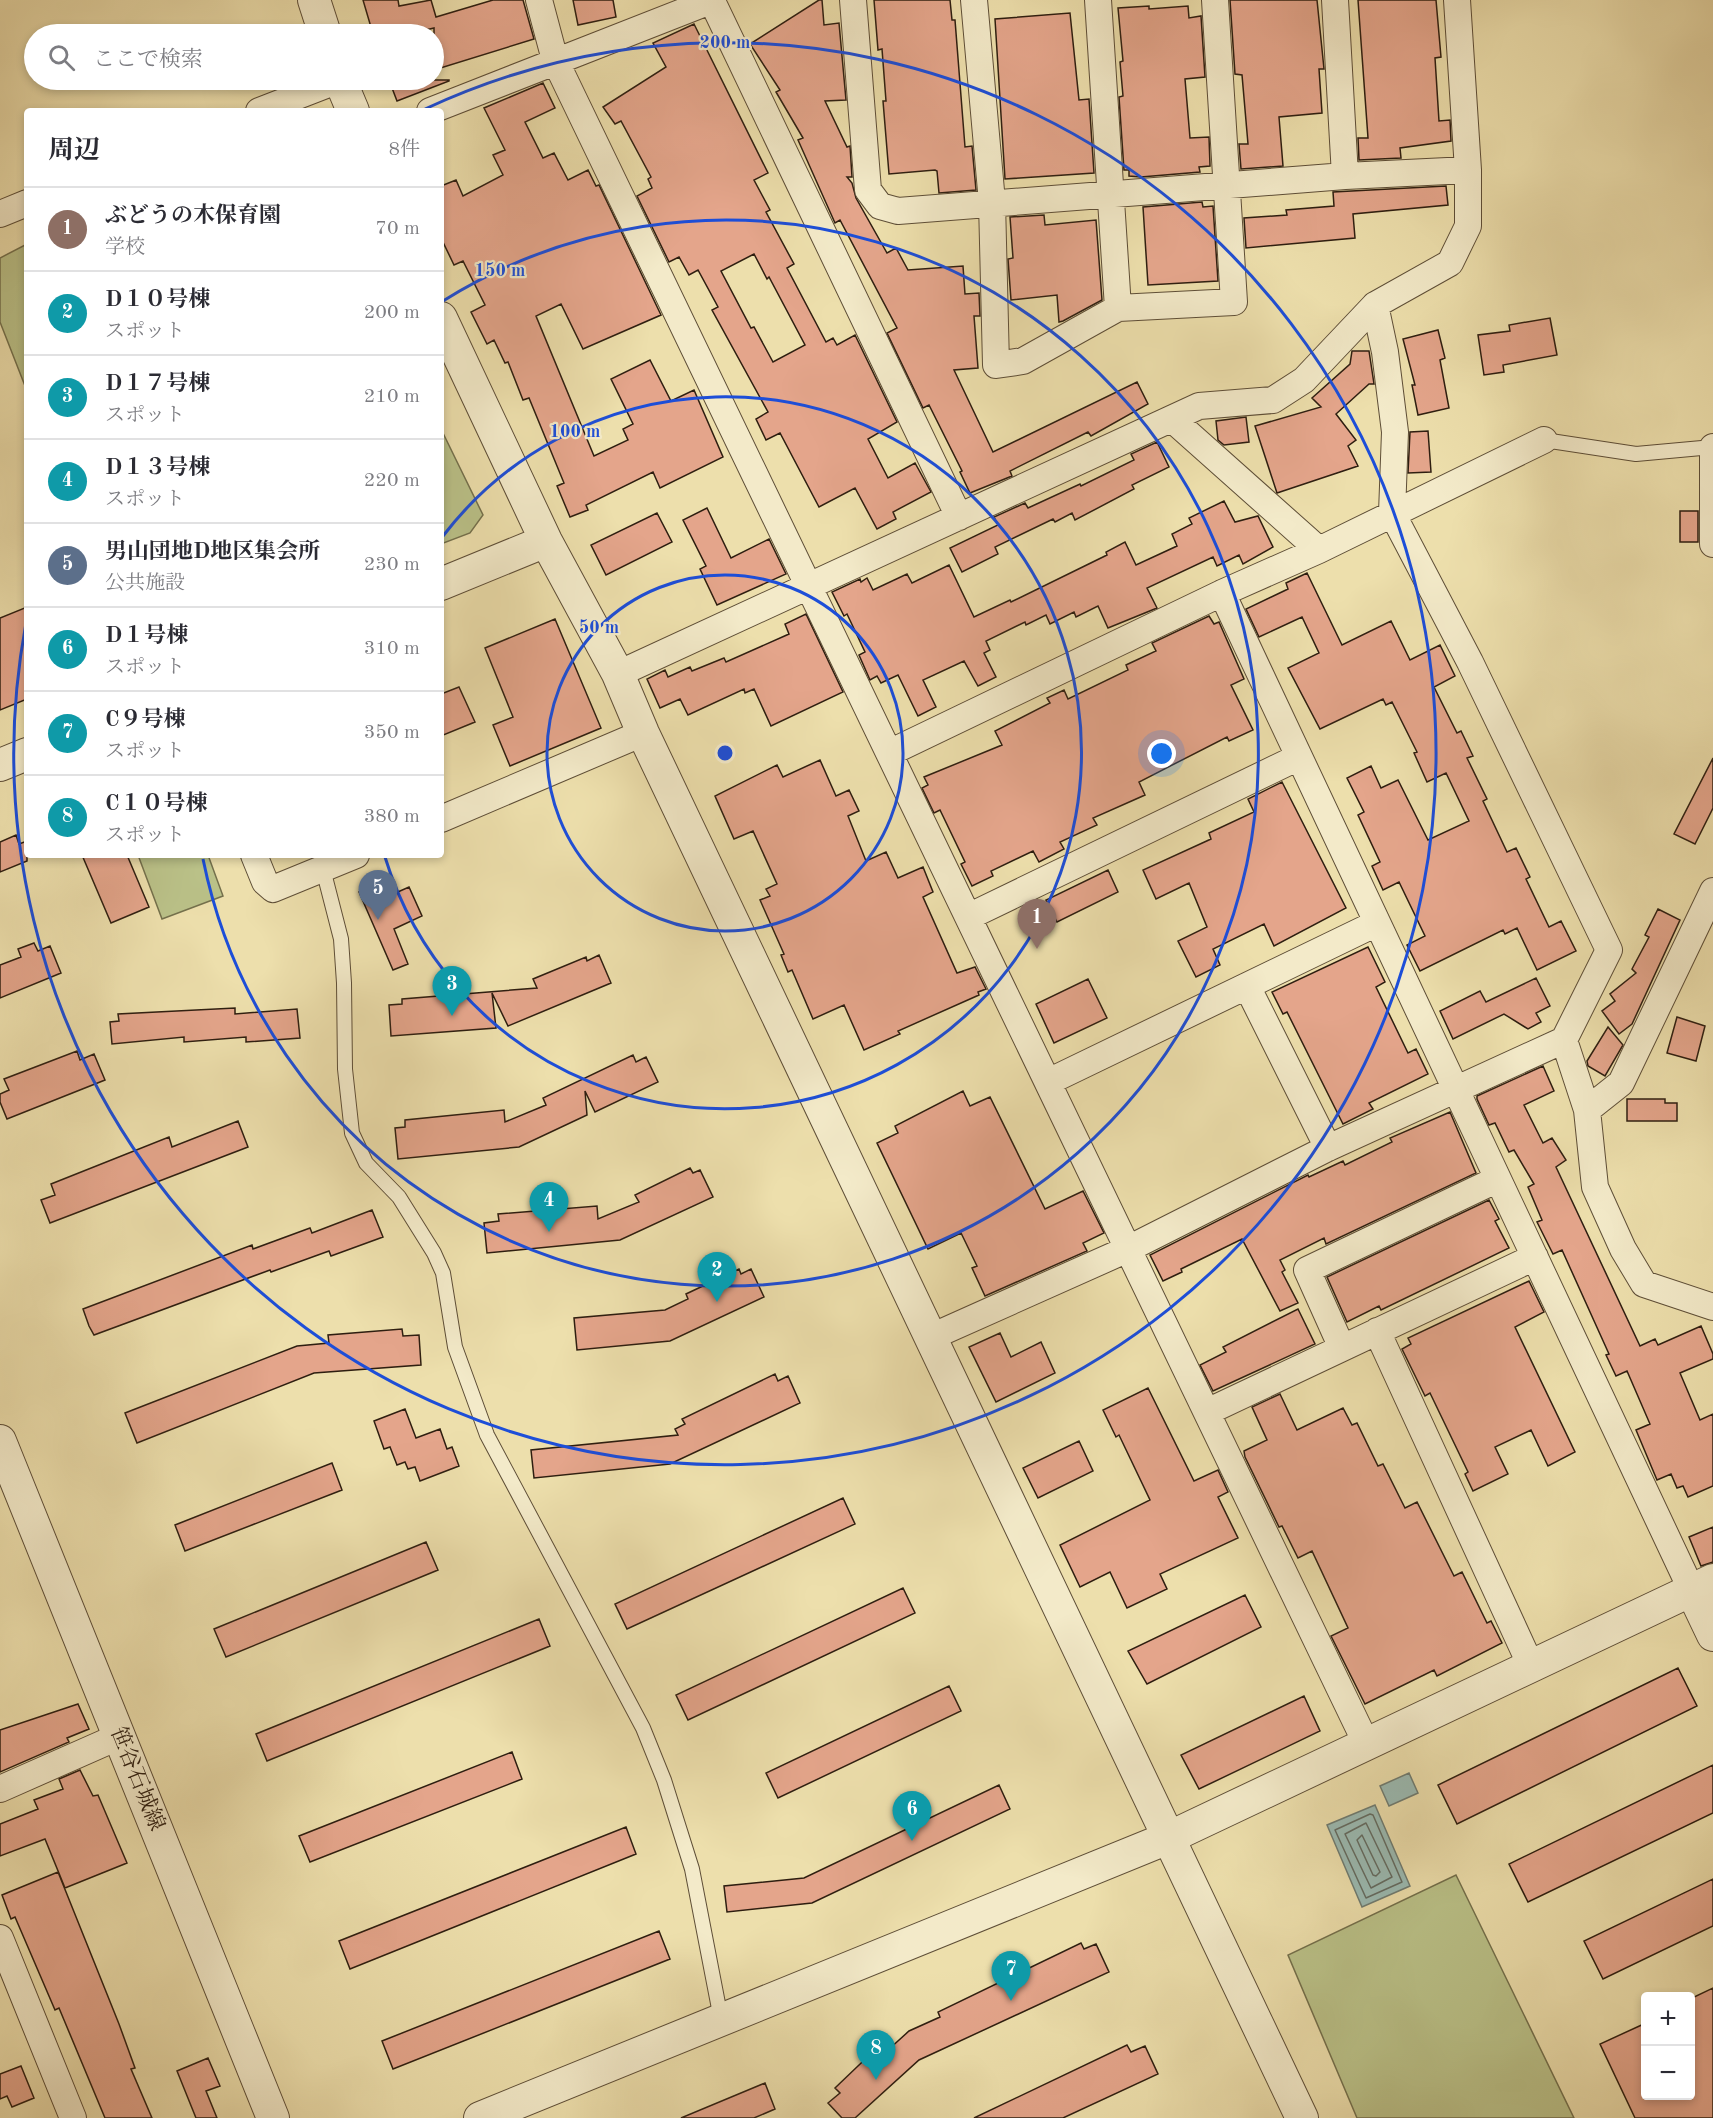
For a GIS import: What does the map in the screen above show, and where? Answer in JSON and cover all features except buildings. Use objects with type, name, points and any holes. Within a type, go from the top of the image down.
[{"type":"street","points":[[314,0],[322,24]]},
{"type":"street","points":[[539,0],[555,60],[1366,1743]]},
{"type":"street","points":[[437,108],[712,0],[959,517]]},
{"type":"street","points":[[852,0],[868,190],[880,206],[898,211],[1227,183],[1468,170]]},
{"type":"street","points":[[974,0],[992,202],[996,365],[1023,361],[1118,308],[1234,302],[1215,0]]},
{"type":"street","points":[[1098,0],[1118,308]]},
{"type":"street","points":[[1335,0],[1345,176]]},
{"type":"street","points":[[618,674],[1199,406],[1273,399],[1304,380],[1375,305],[1450,263],[1468,226],[1468,170],[1457,0]]},
{"type":"street","points":[[267,108],[313,90]]},
{"type":"street","points":[[344,90],[352,108]]},
{"type":"street","points":[[0,214],[24,204]]},
{"type":"street","points":[[931,1337],[1128,1249],[1328,1148],[1564,1040],[1609,950],[1470,662],[1392,513],[1395,432],[1385,352],[1375,305]]},
{"type":"street","points":[[444,324],[546,541],[618,674],[643,733],[1302,2118]]},
{"type":"street","points":[[1172,419],[1319,550]]},
{"type":"street","points":[[889,753],[1222,593],[1319,550],[1544,440]]},
{"type":"street","points":[[1713,447],[1713,544]]},
{"type":"street","points":[[444,583],[546,541]]},
{"type":"street","points":[[1222,593],[1535,1257],[1702,1586],[1713,1635]]},
{"type":"street","points":[[444,818],[643,733]]},
{"type":"street","points":[[0,765],[24,755]]},
{"type":"street","points":[[968,917],[1299,757]]},
{"type":"street","points":[[255,858],[265,882],[273,889],[348,858]]},
{"type":"street","points":[[1587,1110],[1621,1083],[1713,891]]},
{"type":"street","points":[[1048,1082],[1377,923]]},
{"type":"street","points":[[1247,986],[1328,1148]]},
{"type":"street","points":[[1564,1040],[1587,1110],[1595,1187],[1623,1249],[1644,1284],[1713,1307]]},
{"type":"street","points":[[1342,1348],[1307,1270],[1498,1179]]},
{"type":"street","points":[[1207,1412],[1535,1257]]},
{"type":"street","points":[[1377,1331],[1531,1666]]},
{"type":"street","name":"笹谷石城線","points":[[0,1441],[273,2118]]},
{"type":"street","points":[[480,2118],[1168,1838],[1702,1586]]},
{"type":"street","points":[[0,1789],[120,1736]]},
{"type":"street","points":[[0,1938],[73,2118]]},
{"type":"lane","points":[[1544,440],[1636,454],[1713,447]]},
{"type":"lane","points":[[323,868],[341,939],[345,1069],[352,1133],[366,1163],[399,1197],[434,1253],[442,1273],[455,1347],[487,1435],[643,1728],[664,1780],[692,1869],[721,2019]]},
{"type":"green space","points":[[24,246],[24,383],[0,322],[0,258]]},
{"type":"green space","points":[[444,435],[483,515],[470,533],[444,543]]},
{"type":"green space","points":[[139,858],[209,858],[223,896],[162,919]]},
{"type":"green space","points":[[1456,1875],[1574,2118],[1357,2118],[1288,1955]]},
{"type":"water","points":[[1409,1773],[1418,1793],[1389,1806],[1380,1786]]},
{"type":"water","points":[[1375,1805],[1410,1886],[1362,1907],[1327,1825]]},
{"type":"place","name":"男山団地D地区集会所","points":[[378,920]]},
{"type":"place","name":"ぶどうの木保育園","points":[[1037,949]]},
{"type":"place","name":"D１７号棟","points":[[452,1016]]},
{"type":"place","name":"D１３号棟","points":[[549,1232]]},
{"type":"place","name":"D１０号棟","points":[[717,1302]]},
{"type":"place","name":"D１号棟","points":[[912,1841]]},
{"type":"place","name":"C９号棟","points":[[1011,2001]]},
{"type":"place","name":"C１０号棟","points":[[876,2080]]}]
